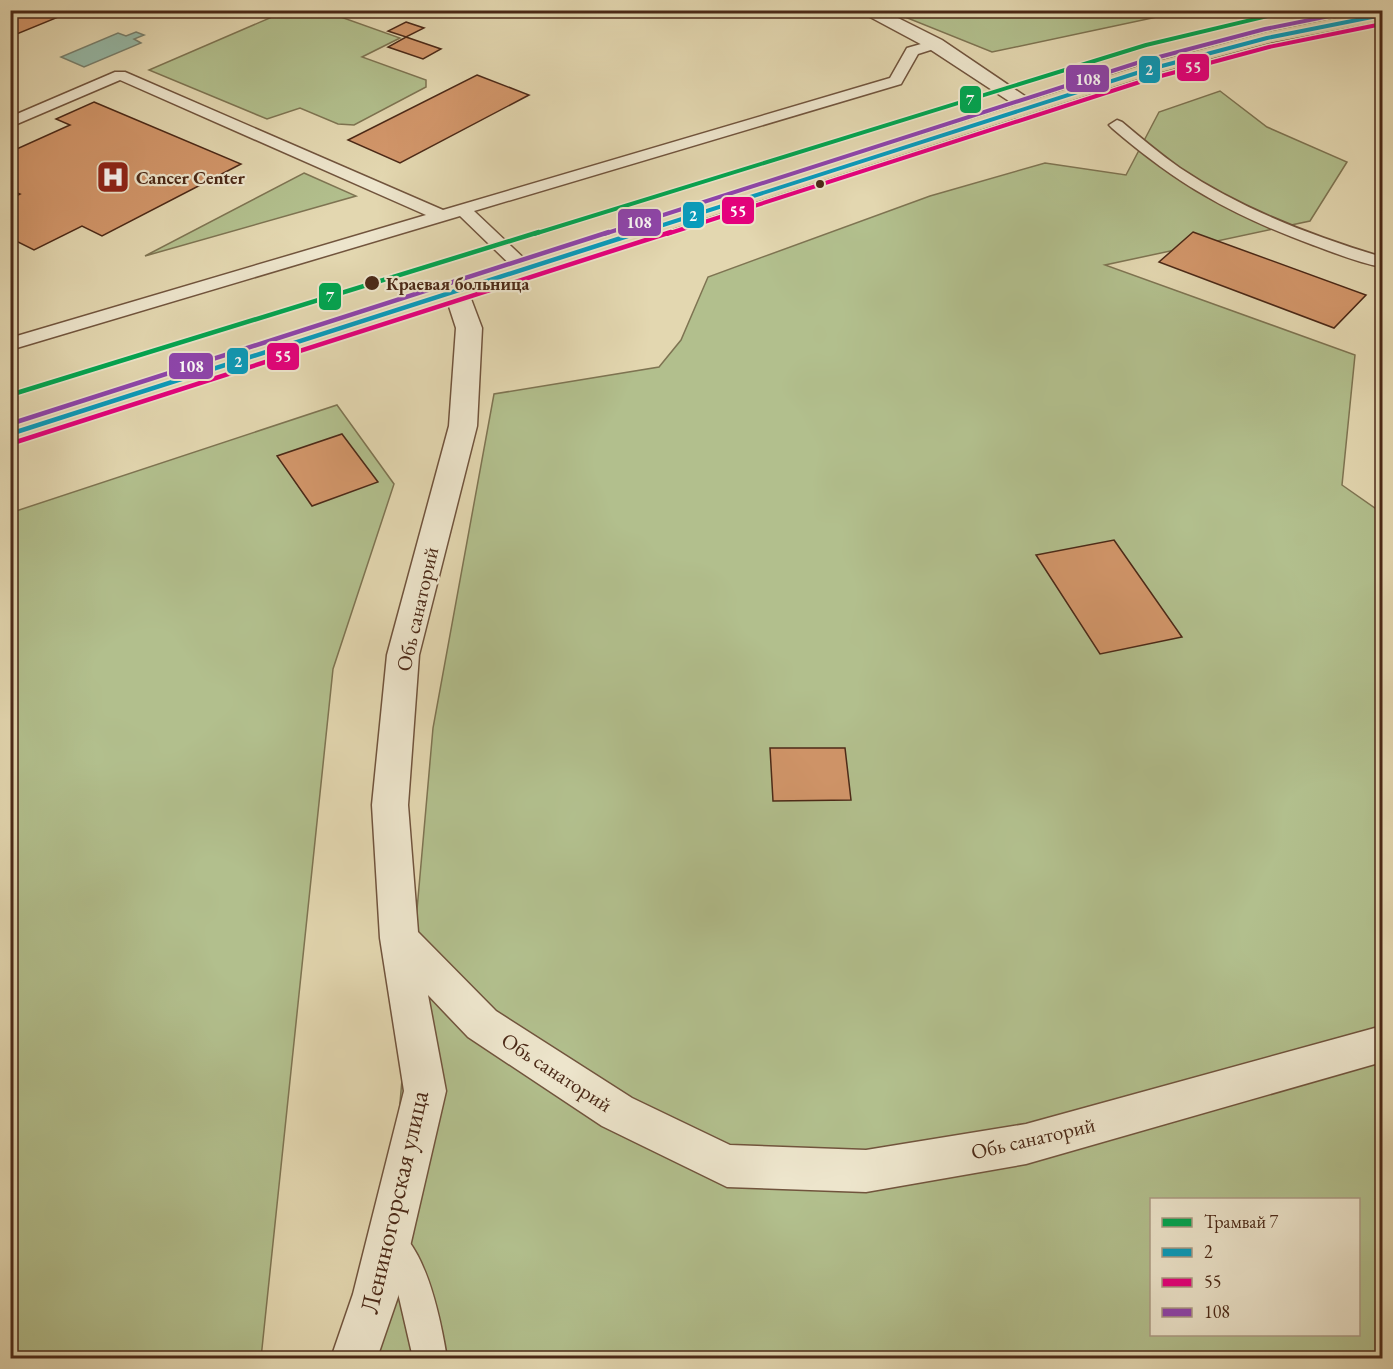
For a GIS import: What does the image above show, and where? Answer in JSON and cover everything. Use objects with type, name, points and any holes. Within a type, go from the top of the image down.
[{"type":"highway","points":[[10,434],[1201,54],[1267,38],[1383,15]]},
{"type":"street","points":[[866,10],[935,44],[1031,107]]},
{"type":"street","name":"Обь санаторий","points":[[456,291],[469,328],[463,426],[402,666],[390,805],[399,938],[482,1024],[617,1112],[727,1166],[866,1171],[1026,1144],[1383,1044]]},
{"type":"street","name":"Лениногорская улица","points":[[354,1359],[376,1294],[425,1090],[399,938]]},
{"type":"lane","points":[[10,344],[896,81],[912,51],[935,44]]},
{"type":"lane","points":[[10,123],[120,75],[442,216]]},
{"type":"lane","points":[[1117,125],[1175,172],[1247,211],[1356,254],[1383,262]]},
{"type":"lane","points":[[464,210],[525,269]]},
{"type":"lane","points":[[389,1241],[410,1274],[430,1359]]},
{"type":"shaded area","points":[[890,10],[1185,11],[992,52]]},
{"type":"shaded area","points":[[286,11],[324,11],[400,38],[362,57],[426,80],[426,87],[354,125],[338,124],[300,108],[267,119],[149,70]]},
{"type":"shaded area","points":[[136,32],[144,35],[134,39],[141,43],[84,67],[61,57],[118,33],[126,36]]},
{"type":"shaded area","points":[[1220,91],[1267,127],[1347,162],[1310,221],[1105,265],[1355,355],[1342,485],[1382,513],[1382,1358],[350,1358],[399,1114],[433,728],[494,394],[659,367],[681,340],[708,277],[930,196],[1045,163],[1126,175],[1159,112]]},
{"type":"shaded area","points":[[304,173],[356,196],[145,256]]},
{"type":"shaded area","points":[[337,405],[394,484],[333,669],[261,1358],[11,1358],[10,513]]},
{"type":"building","points":[[10,10],[71,10],[73,11],[12,36]]},
{"type":"building","points":[[406,22],[424,28],[406,37],[388,31]]},
{"type":"building","points":[[406,37],[441,49],[423,59],[388,47]]},
{"type":"building","points":[[477,75],[529,95],[400,163],[348,140]]},
{"type":"building","name":"Cancer Center","points":[[94,102],[241,164],[102,236],[82,226],[34,250],[10,238],[10,199],[20,194],[10,190],[10,152],[70,125],[56,119]]},
{"type":"building","points":[[1193,232],[1366,295],[1334,328],[1159,262]]},
{"type":"building","points":[[342,434],[378,482],[312,506],[277,456]]},
{"type":"building","points":[[1114,540],[1182,637],[1100,654],[1036,555]]},
{"type":"building","points":[[770,748],[845,748],[851,800],[773,801]]},
{"type":"tram line","name":"7","points":[[10,395],[1146,45],[1293,10]]},
{"type":"transit line","name":"108","points":[[10,424],[1140,62],[1265,29],[1359,10]]},
{"type":"transit line","name":"2","points":[[10,434],[1143,71],[1267,38],[1382,15]]},
{"type":"transit line","name":"55","points":[[13,443],[1146,80],[1269,47],[1382,24]]},
{"type":"place","name":"Cancer Center","points":[[113,177]]},
{"type":"place","name":"Краевая больница","points":[[372,283]]}]
